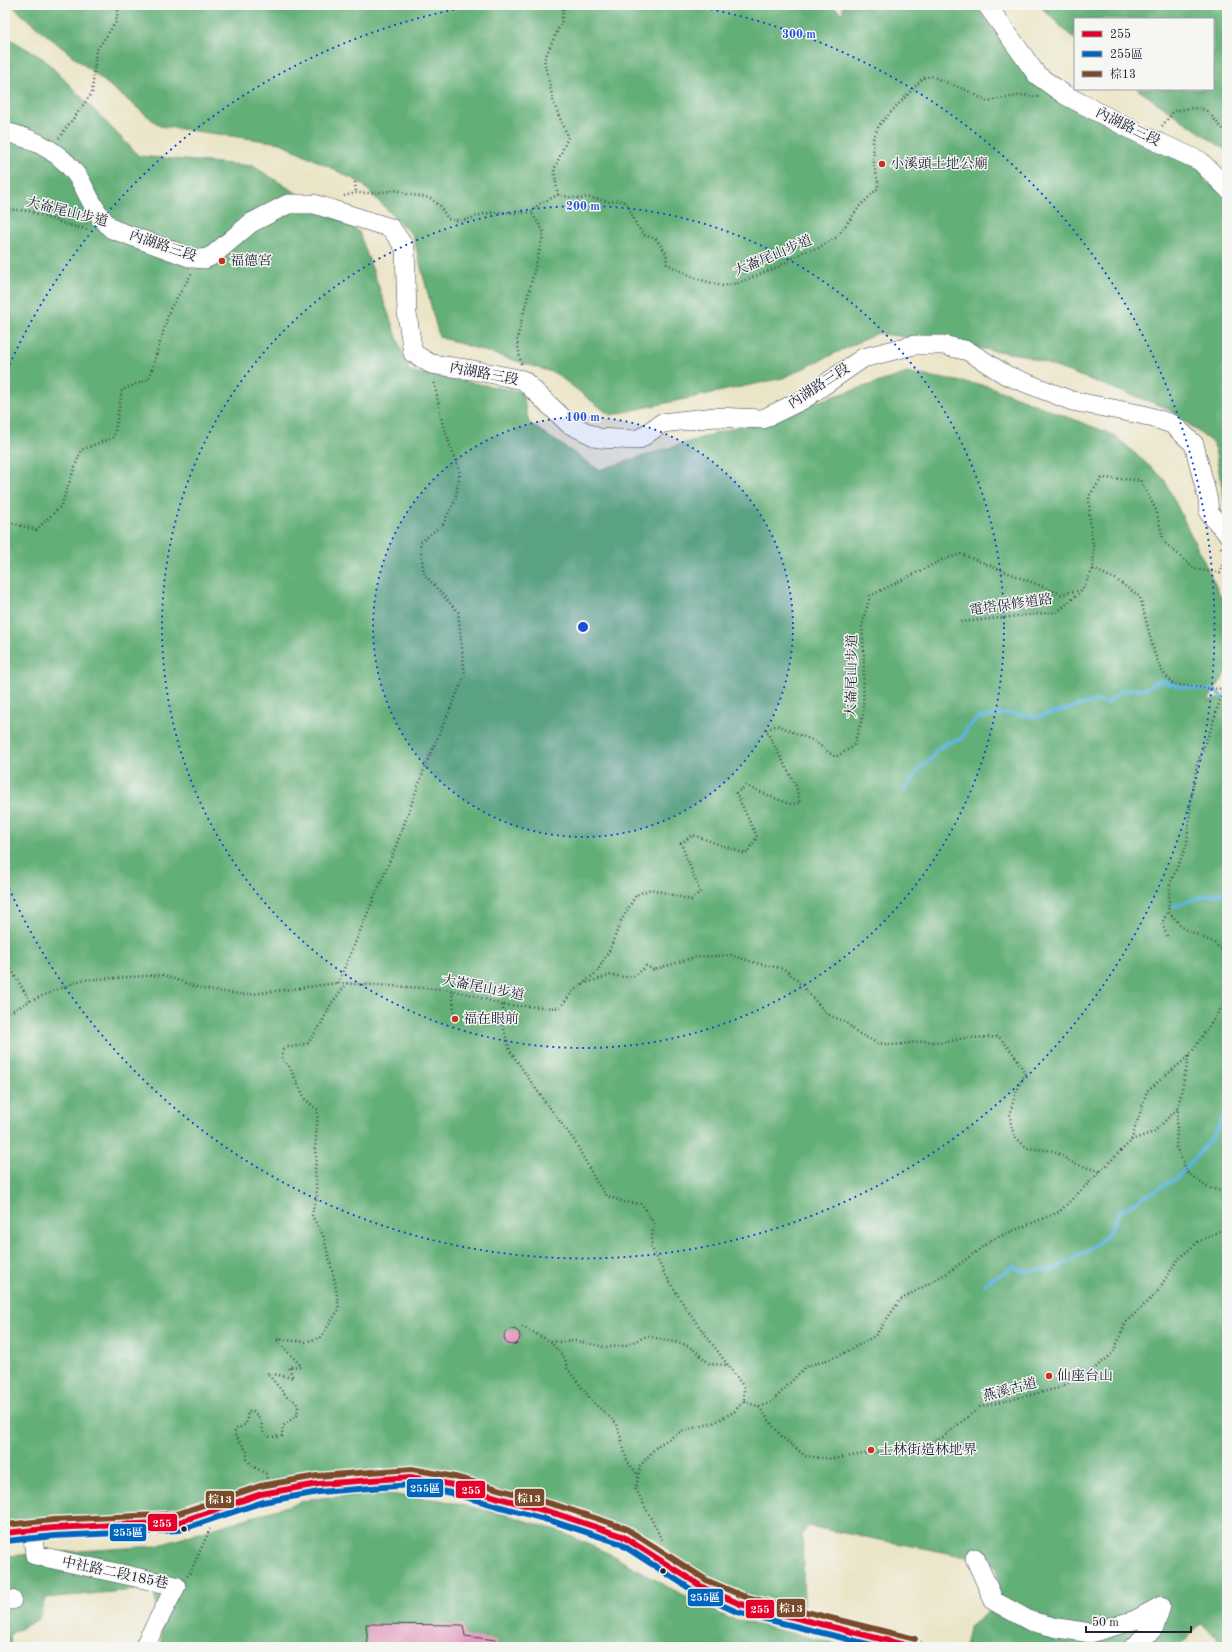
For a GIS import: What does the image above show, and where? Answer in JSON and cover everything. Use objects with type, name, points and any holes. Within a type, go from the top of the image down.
[{"type":"street","name":"內湖路三段","points":[[987,5],[1037,75],[1065,95],[1138,133],[1200,161],[1227,188]]},
{"type":"street","name":"內湖路三段","points":[[5,132],[23,136],[60,155],[69,165],[103,221],[112,229],[192,258],[201,259],[213,255],[251,223],[288,204],[314,204],[391,228],[405,248],[407,314],[413,353],[431,364],[473,370],[523,380],[569,424],[598,438],[638,440],[662,423],[715,417],[763,419],[804,399],[863,358],[914,345],[943,345],[968,351],[1006,375],[1072,401],[1144,415],[1172,424],[1194,444],[1210,513],[1223,539]]},
{"type":"street","points":[[5,1534],[32,1530],[179,1522],[218,1510],[263,1493],[318,1484],[411,1477],[453,1485],[557,1514],[622,1536],[659,1558],[704,1588],[740,1604],[913,1647]]},
{"type":"street","name":"中社路二段185巷","points":[[32,1530],[35,1555],[176,1586],[144,1647]]},
{"type":"street","points":[[975,1558],[994,1601],[1030,1621],[1058,1628],[1091,1633],[1135,1620],[1161,1606],[1154,1628],[1133,1647]]},
{"type":"path","points":[[50,150],[92,93],[96,51],[116,22],[119,5]]},
{"type":"path","points":[[337,198],[356,193],[373,194],[398,190],[406,194],[430,198],[440,206],[448,219],[458,221],[490,213],[520,214],[532,212],[539,204],[558,195],[554,170],[568,137],[554,104],[544,60],[561,23],[564,5]]},
{"type":"path","name":"大崙尾山步道","points":[[558,195],[581,199],[586,197],[610,202],[619,200],[627,203],[637,226],[644,235],[656,239],[666,253],[667,264],[695,278],[722,286],[738,283],[778,267],[803,252],[818,248],[837,237],[860,206],[878,188],[874,166],[873,139],[879,125],[922,78],[931,76],[966,90],[987,101],[1023,95],[1044,98]]},
{"type":"path","points":[[1138,133],[1150,133],[1161,129],[1174,111],[1201,109],[1208,111],[1227,132]]},
{"type":"path","points":[[355,182],[356,193]]},
{"type":"path","name":"大崙尾山步道","points":[[5,208],[29,211],[68,225],[91,230]]},
{"type":"path","points":[[523,380],[517,339],[544,232],[532,212]]},
{"type":"path","points":[[5,521],[36,530],[61,506],[81,450],[114,437],[122,390],[150,378],[170,309],[201,259]]},
{"type":"path","points":[[338,983],[396,846],[427,762],[465,675],[458,612],[424,574],[420,543],[443,524],[455,501],[460,473],[442,422],[431,364]]},
{"type":"path","points":[[1082,590],[1093,569],[1094,551],[1090,526],[1090,496],[1102,478],[1140,480],[1156,510],[1164,542],[1195,569],[1220,573],[1226,556],[1223,539]]},
{"type":"path","name":"大崙尾山步道","points":[[5,1012],[14,1010],[30,1000],[80,980],[163,975],[203,989],[245,995],[338,983],[452,991],[469,994],[503,1006],[560,1008],[573,991],[596,973],[610,951],[620,921],[636,895],[651,889],[691,900],[700,892],[681,843],[692,835],[746,854],[757,838],[736,793],[746,786],[789,804],[800,803],[796,786],[766,730],[777,725],[814,741],[834,757],[853,747],[864,716],[864,653],[862,626],[870,596],[942,560],[961,554],[1061,594],[1082,590]]},
{"type":"path","points":[[1093,569],[1115,579],[1140,597],[1156,658],[1161,670],[1173,684],[1223,689]]},
{"type":"path","name":"電塔保修道路","points":[[960,622],[1057,612],[1082,590]]},
{"type":"path","points":[[1167,936],[1162,923],[1168,911],[1170,884],[1187,844],[1191,798],[1197,764],[1212,726],[1223,689],[1227,686]]},
{"type":"path","points":[[1168,911],[1183,928],[1213,942],[1227,954]]},
{"type":"path","points":[[580,985],[611,975],[626,977],[634,976],[646,966],[654,970],[695,956],[731,954],[756,963],[784,969],[795,978],[827,1014],[846,1022],[856,1032],[877,1043],[894,1045],[926,1041],[942,1043],[964,1038],[999,1037],[1015,1056],[1025,1073],[1015,1095],[1010,1113],[1011,1126],[1016,1137],[1027,1148],[1054,1151],[1073,1163],[1101,1172]]},
{"type":"path","points":[[5,959],[30,1000]]},
{"type":"path","points":[[263,1493],[268,1478],[266,1474],[252,1465],[247,1459],[246,1451],[234,1434],[235,1430],[246,1424],[248,1412],[252,1411],[260,1419],[264,1434],[271,1437],[282,1436],[283,1426],[297,1415],[298,1407],[296,1402],[287,1397],[266,1373],[292,1378],[289,1368],[301,1366],[276,1339],[304,1342],[321,1337],[339,1309],[335,1282],[323,1235],[312,1216],[317,1199],[315,1166],[317,1160],[315,1151],[318,1110],[306,1099],[289,1066],[282,1060],[283,1046],[308,1043],[321,1024],[331,1004],[347,984]]},
{"type":"path","points":[[1131,1141],[1147,1091],[1188,1056],[1224,1004],[1227,987]]},
{"type":"path","points":[[452,991],[455,1019]]},
{"type":"path","points":[[503,1006],[503,1026],[510,1051],[543,1099],[574,1140],[597,1183],[607,1196],[624,1202],[642,1204],[654,1224],[652,1246],[662,1269],[685,1307],[744,1388],[744,1401],[734,1412],[713,1423],[682,1431],[657,1446],[640,1466],[636,1489],[663,1542],[659,1558]]},
{"type":"path","points":[[1188,1056],[1178,1108],[1176,1147],[1188,1173],[1207,1187],[1227,1193]]},
{"type":"path","points":[[744,1401],[759,1407],[772,1402],[805,1367],[839,1356],[874,1336],[900,1300],[949,1272],[993,1239],[1059,1212],[1131,1141],[1154,1132],[1178,1108]]},
{"type":"path","name":"燕溪古道","points":[[759,1407],[780,1436],[805,1456],[832,1459],[870,1453],[906,1451],[943,1437],[980,1407],[1059,1388],[1094,1369],[1114,1353],[1126,1322],[1156,1294],[1177,1260],[1198,1242],[1222,1230],[1227,1224]]},
{"type":"path","points":[[522,1327],[550,1341],[576,1341],[605,1347],[624,1346],[647,1336],[683,1344],[693,1349],[710,1364],[728,1365]]},
{"type":"path","points":[[550,1341],[565,1359],[566,1368],[593,1402],[618,1424],[627,1461],[638,1475]]},
{"type":"path","points":[[176,1586],[190,1573],[218,1510]]},
{"type":"green space","points":[[12,5],[830,5],[843,14],[843,5],[975,5],[1018,61],[1192,153],[1206,182],[1227,194],[1227,514],[1214,444],[1167,408],[1023,355],[878,333],[783,378],[610,415],[555,373],[439,337],[413,236],[361,183],[281,143],[160,126],[29,21]]},
{"type":"green space","points":[[1039,5],[1227,5],[1227,151],[1138,90],[1214,90],[1214,18],[1074,18],[1074,39]]},
{"type":"green space","points":[[5,36],[44,59],[139,156],[253,166],[359,232],[409,371],[522,392],[529,423],[599,470],[908,373],[988,386],[1114,435],[1164,479],[1227,609],[1227,671],[1208,701],[1227,697],[1227,1647],[1202,1624],[1179,1647],[965,1647],[969,1627],[1000,1603],[997,1567],[990,1561],[808,1526],[802,1534],[804,1606],[767,1603],[703,1579],[650,1535],[531,1499],[410,1470],[176,1514],[5,1526]]},
{"type":"green space","points":[[379,1493],[440,1500],[507,1515],[556,1530],[610,1554],[670,1588],[729,1618],[848,1647],[161,1647],[162,1626],[154,1595],[146,1589],[45,1598],[39,1619],[10,1634],[11,1647],[5,1647],[5,1556],[156,1546],[311,1499]]},
{"type":"building","points":[[509,1329],[515,1329],[520,1334],[518,1343],[515,1345],[509,1345],[504,1340],[504,1334]]},
{"type":"building","points":[[366,1624],[463,1625],[465,1636],[496,1640],[496,1647],[368,1647]]},
{"type":"waterway","points":[[905,790],[922,766],[931,760],[935,751],[948,742],[962,739],[967,728],[979,718],[1007,713],[1038,717],[1096,701],[1108,703],[1121,691],[1147,688],[1159,680],[1177,686],[1214,691],[1227,699]]},
{"type":"waterway","points":[[1174,906],[1207,895],[1220,894],[1227,890]]},
{"type":"waterway","points":[[984,1284],[1013,1267],[1024,1271],[1053,1270],[1085,1253],[1107,1235],[1120,1211],[1178,1177],[1211,1139],[1227,1113]]},
{"type":"transit line","name":"棕13","points":[[5,1525],[53,1520],[177,1514],[260,1486],[317,1476],[412,1469],[455,1477],[559,1506],[625,1528],[708,1581],[743,1596],[915,1639]]},
{"type":"transit line","name":"255","points":[[5,1533],[53,1528],[179,1522],[261,1494],[318,1484],[411,1477],[453,1485],[557,1514],[622,1536],[704,1588],[740,1604],[913,1647]]},
{"type":"transit line","name":"255區","points":[[6,1541],[54,1536],[180,1530],[263,1502],[319,1492],[410,1485],[451,1493],[555,1522],[619,1543],[700,1595],[737,1612],[880,1647]]},
{"type":"place","name":"小溪頭土地公廟","points":[[882,164]]},
{"type":"place","name":"福德宮","points":[[222,261]]},
{"type":"place","name":"福在眼前","points":[[455,1019]]},
{"type":"place","name":"仙座台山","points":[[1049,1376]]},
{"type":"place","name":"士林街造林地界","points":[[871,1450]]}]
